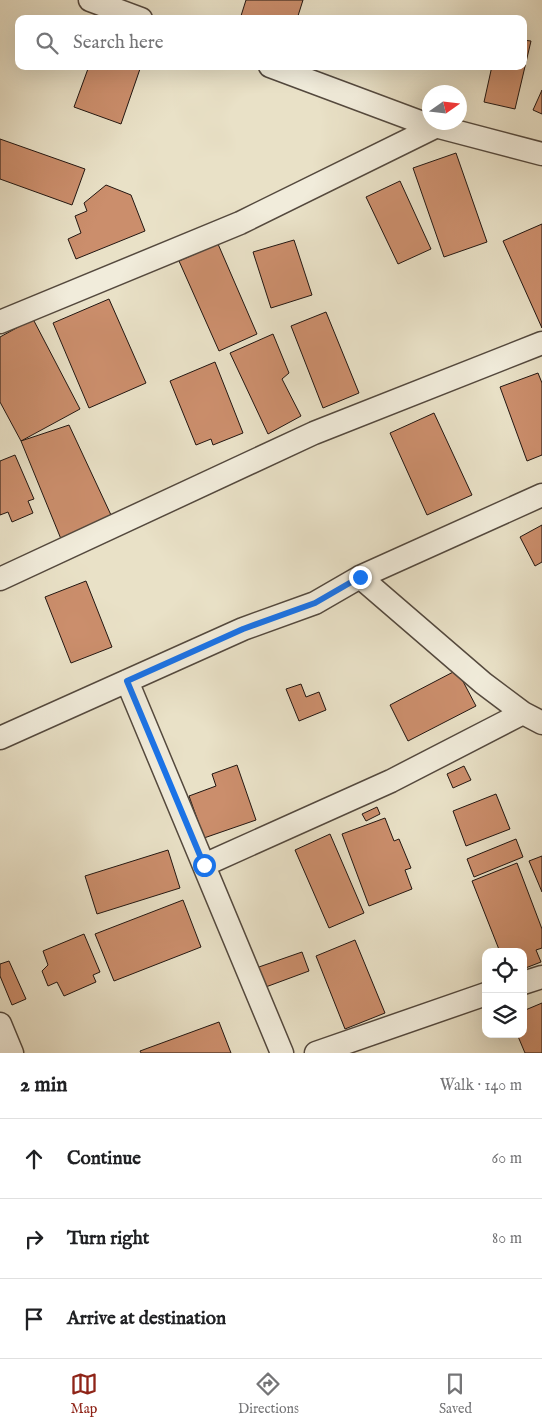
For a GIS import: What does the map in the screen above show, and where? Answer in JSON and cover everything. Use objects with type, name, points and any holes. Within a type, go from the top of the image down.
[{"type":"street","points":[[90,0],[130,15]]},
{"type":"street","points":[[281,70],[422,121]]},
{"type":"street","points":[[0,322],[240,223],[429,130]]},
{"type":"street","points":[[452,130],[542,154]]},
{"type":"street","points":[[0,579],[314,434],[542,342]]},
{"type":"street","points":[[0,738],[243,629],[315,603],[360,577],[542,495]]},
{"type":"street","points":[[360,577],[483,682],[533,718]]},
{"type":"street","points":[[127,681],[282,1053]]},
{"type":"street","points":[[204,865],[533,718]]},
{"type":"street","points":[[527,982],[542,977]]},
{"type":"street","points":[[316,1053],[482,995]]},
{"type":"street","points":[[0,1024],[12,1053]]},
{"type":"building","points":[[246,0],[303,0],[298,15],[241,15]]},
{"type":"building","points":[[527,40],[531,41],[527,58]]},
{"type":"building","points":[[88,70],[140,70],[121,124],[74,107]]},
{"type":"building","points":[[491,70],[524,70],[515,109],[484,102]]},
{"type":"building","points":[[542,90],[542,114],[533,110]]},
{"type":"building","points":[[0,139],[85,169],[72,205],[0,179]]},
{"type":"building","points":[[456,153],[487,242],[444,257],[413,168]]},
{"type":"building","points":[[400,181],[431,249],[398,264],[366,197]]},
{"type":"building","points":[[106,185],[131,195],[145,231],[76,259],[68,239],[81,233],[75,216],[87,211],[84,203]]},
{"type":"building","points":[[542,224],[542,328],[503,241]]},
{"type":"building","points":[[294,240],[312,295],[271,308],[253,252]]},
{"type":"building","points":[[218,244],[257,334],[219,351],[179,261]]},
{"type":"building","points":[[109,299],[146,383],[89,408],[53,323]]},
{"type":"building","points":[[326,312],[359,393],[323,408],[291,326]]},
{"type":"building","points":[[33,319],[80,409],[21,441],[0,402],[0,337]]},
{"type":"building","points":[[273,334],[289,373],[282,379],[301,416],[268,434],[230,353]]},
{"type":"building","points":[[215,362],[243,433],[213,445],[211,439],[196,445],[170,381]]},
{"type":"building","points":[[538,373],[542,383],[542,455],[527,461],[500,387]]},
{"type":"building","points":[[434,413],[472,495],[427,515],[390,433]]},
{"type":"building","points":[[69,425],[111,515],[61,539],[21,441]]},
{"type":"building","points":[[15,455],[34,499],[28,501],[33,513],[12,522],[8,512],[0,515],[0,461]]},
{"type":"building","points":[[542,525],[542,562],[535,566],[520,537]]},
{"type":"building","points":[[86,581],[112,647],[71,663],[45,597]]},
{"type":"building","points":[[457,670],[476,706],[408,741],[390,705]]},
{"type":"building","points":[[301,684],[306,697],[319,692],[326,710],[299,721],[286,689]]},
{"type":"building","points":[[237,765],[256,820],[204,838],[189,796],[216,786],[212,774]]},
{"type":"building","points":[[464,766],[471,780],[453,788],[447,774]]},
{"type":"building","points":[[496,794],[510,829],[466,846],[453,811]]},
{"type":"building","points":[[377,807],[380,814],[366,821],[362,814]]},
{"type":"building","points":[[385,818],[394,841],[399,839],[411,868],[405,870],[412,889],[369,906],[342,834]]},
{"type":"building","points":[[330,834],[364,913],[329,928],[295,850]]},
{"type":"building","points":[[516,839],[523,857],[474,877],[467,859]]},
{"type":"building","points":[[168,850],[180,888],[97,914],[85,876]]},
{"type":"building","points":[[542,856],[542,892],[529,861]]},
{"type":"building","points":[[517,863],[542,929],[542,948],[536,950],[541,962],[527,967],[527,948],[498,948],[472,881]]},
{"type":"building","points":[[183,900],[201,947],[114,981],[95,934]]},
{"type":"building","points":[[84,934],[100,972],[93,975],[96,982],[64,996],[57,982],[48,986],[42,971],[48,965],[43,951]]},
{"type":"building","points":[[355,940],[385,1013],[345,1029],[316,956]]},
{"type":"building","points":[[302,952],[309,971],[263,988],[256,968]]},
{"type":"building","points":[[9,961],[26,999],[12,1005],[0,976],[0,964]]},
{"type":"building","points":[[542,1003],[542,1053],[525,1053],[519,1038],[527,1038],[527,1009]]},
{"type":"building","points":[[219,1022],[231,1053],[141,1053],[140,1051]]},
{"type":"route","points":[[204,865],[127,681],[243,629],[315,603],[360,577]]}]
